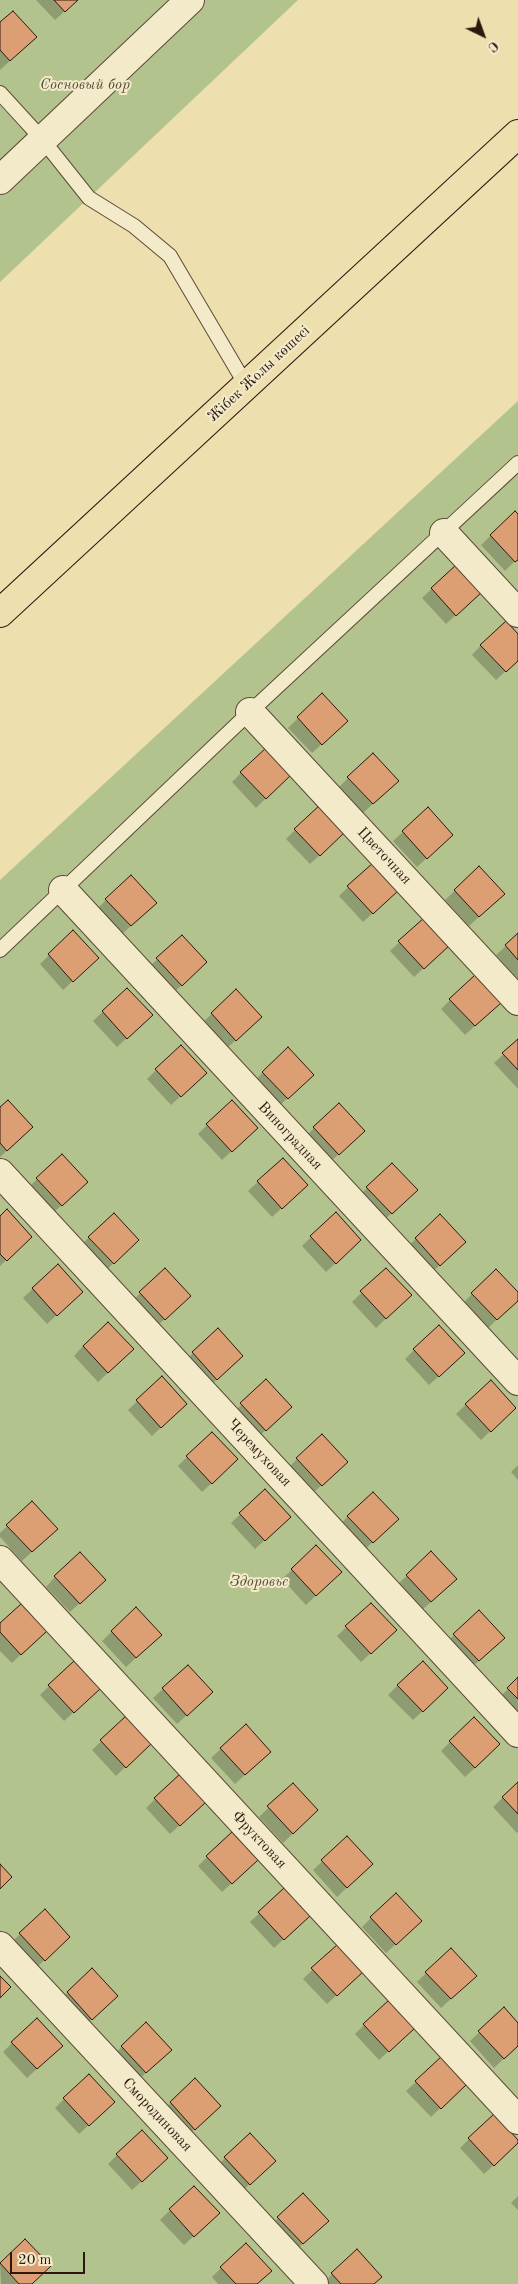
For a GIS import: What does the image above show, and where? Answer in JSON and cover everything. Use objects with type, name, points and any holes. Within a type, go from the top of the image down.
[{"type":"highway","name":"Жібек Жолы көшесі","points":[[0,613],[518,134]]},
{"type":"street","points":[[0,180],[190,0]]},
{"type":"street","points":[[444,533],[518,613]]},
{"type":"street","name":"Цветочная","points":[[250,712],[518,1001]]},
{"type":"street","name":"Виноградная","points":[[63,890],[518,1381]]},
{"type":"street","name":"Черемуховая","points":[[0,1173],[518,1733]]},
{"type":"street","name":"Фруктовая","points":[[0,1560],[518,2120]]},
{"type":"street","name":"Смородиновая","points":[[0,1946],[314,2284]]},
{"type":"lane","points":[[0,93],[42,139],[90,198],[134,226],[170,256],[246,385]]},
{"type":"lane","points":[[0,950],[250,712],[518,464]]},
{"type":"green space","name":"Сосновый бор","points":[[0,0],[298,0],[0,282]]},
{"type":"green space","name":"Здоровье","points":[[518,401],[518,2284],[0,2284],[0,880]]},
{"type":"building","points":[[54,0],[78,0],[65,12]]},
{"type":"building","points":[[13,11],[37,37],[10,61],[0,50],[0,22]]},
{"type":"building","points":[[515,511],[518,514],[518,560],[515,562],[490,535]]},
{"type":"building","points":[[456,565],[482,592],[456,616],[431,588]]},
{"type":"building","points":[[506,621],[518,634],[518,661],[506,672],[480,645]]},
{"type":"building","points":[[322,693],[348,721],[322,745],[297,717]]},
{"type":"building","points":[[266,748],[291,775],[266,799],[240,772]]},
{"type":"building","points":[[373,753],[399,781],[373,804],[347,777]]},
{"type":"building","points":[[320,805],[345,832],[320,856],[294,829]]},
{"type":"building","points":[[428,807],[453,835],[427,859],[402,831]]},
{"type":"building","points":[[373,863],[399,890],[373,914],[347,886]]},
{"type":"building","points":[[479,866],[505,894],[479,917],[454,890]]},
{"type":"building","points":[[131,875],[157,903],[131,926],[105,899]]},
{"type":"building","points":[[424,918],[450,945],[424,969],[398,941]]},
{"type":"building","points":[[73,930],[99,958],[73,982],[48,954]]},
{"type":"building","points":[[518,933],[518,960],[505,945]]},
{"type":"building","points":[[182,935],[207,962],[182,986],[156,958]]},
{"type":"building","points":[[475,975],[501,1003],[475,1026],[449,999]]},
{"type":"building","points":[[127,988],[153,1015],[127,1039],[102,1011]]},
{"type":"building","points":[[236,989],[262,1017],[236,1041],[211,1013]]},
{"type":"building","points":[[518,1039],[518,1070],[502,1053]]},
{"type":"building","points":[[181,1045],[207,1073],[181,1097],[155,1069]]},
{"type":"building","points":[[288,1047],[314,1075],[288,1099],[262,1072]]},
{"type":"building","points":[[8,1100],[33,1127],[7,1151],[0,1143],[0,1107]]},
{"type":"building","points":[[232,1100],[258,1128],[232,1152],[206,1124]]},
{"type":"building","points":[[339,1103],[365,1131],[339,1155],[313,1127]]},
{"type":"building","points":[[62,1154],[88,1182],[62,1206],[36,1178]]},
{"type":"building","points":[[283,1158],[308,1185],[282,1209],[257,1181]]},
{"type":"building","points":[[392,1163],[418,1190],[392,1214],[366,1187]]},
{"type":"building","points":[[7,1209],[32,1237],[7,1261],[0,1254],[0,1216]]},
{"type":"building","points":[[336,1212],[361,1240],[336,1264],[310,1236]]},
{"type":"building","points":[[114,1213],[139,1240],[114,1264],[88,1237]]},
{"type":"building","points":[[440,1214],[466,1242],[440,1266],[415,1238]]},
{"type":"building","points":[[58,1264],[83,1292],[57,1316],[32,1288]]},
{"type":"building","points":[[165,1268],[191,1296],[165,1320],[139,1292]]},
{"type":"building","points":[[386,1268],[412,1295],[386,1319],[360,1291]]},
{"type":"building","points":[[496,1269],[518,1292],[518,1301],[497,1320],[471,1293]]},
{"type":"building","points":[[108,1322],[134,1349],[108,1373],[83,1346]]},
{"type":"building","points":[[439,1325],[465,1353],[439,1377],[413,1349]]},
{"type":"building","points":[[218,1328],[243,1356],[217,1380],[192,1352]]},
{"type":"building","points":[[162,1376],[187,1404],[161,1428],[136,1400]]},
{"type":"building","points":[[266,1379],[292,1407],[266,1431],[240,1403]]},
{"type":"building","points":[[491,1380],[516,1408],[491,1432],[465,1404]]},
{"type":"building","points":[[212,1432],[238,1459],[212,1484],[186,1456]]},
{"type":"building","points":[[322,1434],[348,1462],[322,1486],[296,1458]]},
{"type":"building","points":[[265,1489],[291,1517],[265,1541],[239,1513]]},
{"type":"building","points":[[373,1492],[399,1519],[373,1543],[347,1516]]},
{"type":"building","points":[[32,1501],[58,1529],[32,1552],[6,1525]]},
{"type":"building","points":[[316,1545],[342,1572],[316,1596],[291,1569]]},
{"type":"building","points":[[431,1551],[457,1579],[431,1602],[406,1575]]},
{"type":"building","points":[[80,1552],[106,1580],[80,1604],[54,1576]]},
{"type":"building","points":[[371,1603],[397,1630],[371,1654],[345,1626]]},
{"type":"building","points":[[21,1604],[47,1631],[21,1655],[0,1632],[0,1623]]},
{"type":"building","points":[[136,1607],[162,1635],[136,1658],[111,1631]]},
{"type":"building","points":[[479,1610],[505,1638],[479,1661],[453,1634]]},
{"type":"building","points":[[74,1661],[100,1689],[74,1713],[48,1685]]},
{"type":"building","points":[[423,1661],[448,1688],[423,1712],[397,1685]]},
{"type":"building","points":[[188,1665],[213,1692],[187,1716],[162,1688]]},
{"type":"building","points":[[518,1677],[518,1699],[507,1688]]},
{"type":"building","points":[[126,1716],[151,1744],[126,1768],[100,1740]]},
{"type":"building","points":[[474,1717],[500,1744],[475,1768],[449,1741]]},
{"type":"building","points":[[246,1724],[271,1752],[245,1775],[220,1748]]},
{"type":"building","points":[[180,1774],[206,1802],[180,1826],[154,1798]]},
{"type":"building","points":[[518,1782],[518,1814],[502,1797]]},
{"type":"building","points":[[293,1783],[318,1810],[293,1834],[267,1806]]},
{"type":"building","points":[[232,1832],[258,1860],[232,1884],[206,1856]]},
{"type":"building","points":[[347,1836],[373,1864],[347,1888],[321,1860]]},
{"type":"building","points":[[0,1864],[12,1877],[0,1889]]},
{"type":"building","points":[[284,1888],[310,1916],[284,1940],[258,1912]]},
{"type":"building","points":[[396,1893],[422,1921],[396,1945],[370,1917]]},
{"type":"building","points":[[45,1909],[70,1937],[45,1961],[19,1933]]},
{"type":"building","points":[[337,1945],[363,1972],[337,1996],[311,1968]]},
{"type":"building","points":[[451,1948],[477,1976],[451,1999],[425,1972]]},
{"type":"building","points":[[92,1968],[118,1996],[92,2020],[67,1992]]},
{"type":"building","points":[[0,1976],[11,1987],[0,1998]]},
{"type":"building","points":[[389,2000],[415,2028],[389,2052],[363,2024]]},
{"type":"building","points":[[504,2007],[518,2023],[518,2046],[504,2059],[478,2031]]},
{"type":"building","points":[[37,2018],[63,2046],[37,2069],[11,2042]]},
{"type":"building","points":[[146,2022],[172,2050],[146,2073],[121,2046]]},
{"type":"building","points":[[441,2057],[466,2085],[441,2109],[415,2081]]},
{"type":"building","points":[[89,2074],[115,2102],[89,2126],[63,2098]]},
{"type":"building","points":[[195,2078],[221,2106],[195,2130],[170,2102]]},
{"type":"building","points":[[494,2114],[518,2140],[518,2143],[494,2166],[468,2138]]},
{"type":"building","points":[[142,2130],[168,2158],[142,2182],[116,2154]]},
{"type":"building","points":[[250,2133],[276,2161],[250,2185],[224,2157]]},
{"type":"building","points":[[194,2186],[220,2213],[194,2237],[169,2209]]},
{"type":"building","points":[[303,2193],[329,2221],[303,2244],[277,2217]]},
{"type":"building","points":[[25,2239],[51,2266],[32,2284],[19,2284],[0,2263]]},
{"type":"building","points":[[246,2243],[272,2271],[257,2284],[236,2284],[220,2267]]},
{"type":"building","points":[[357,2249],[382,2277],[374,2284],[341,2284],[331,2273]]}]
